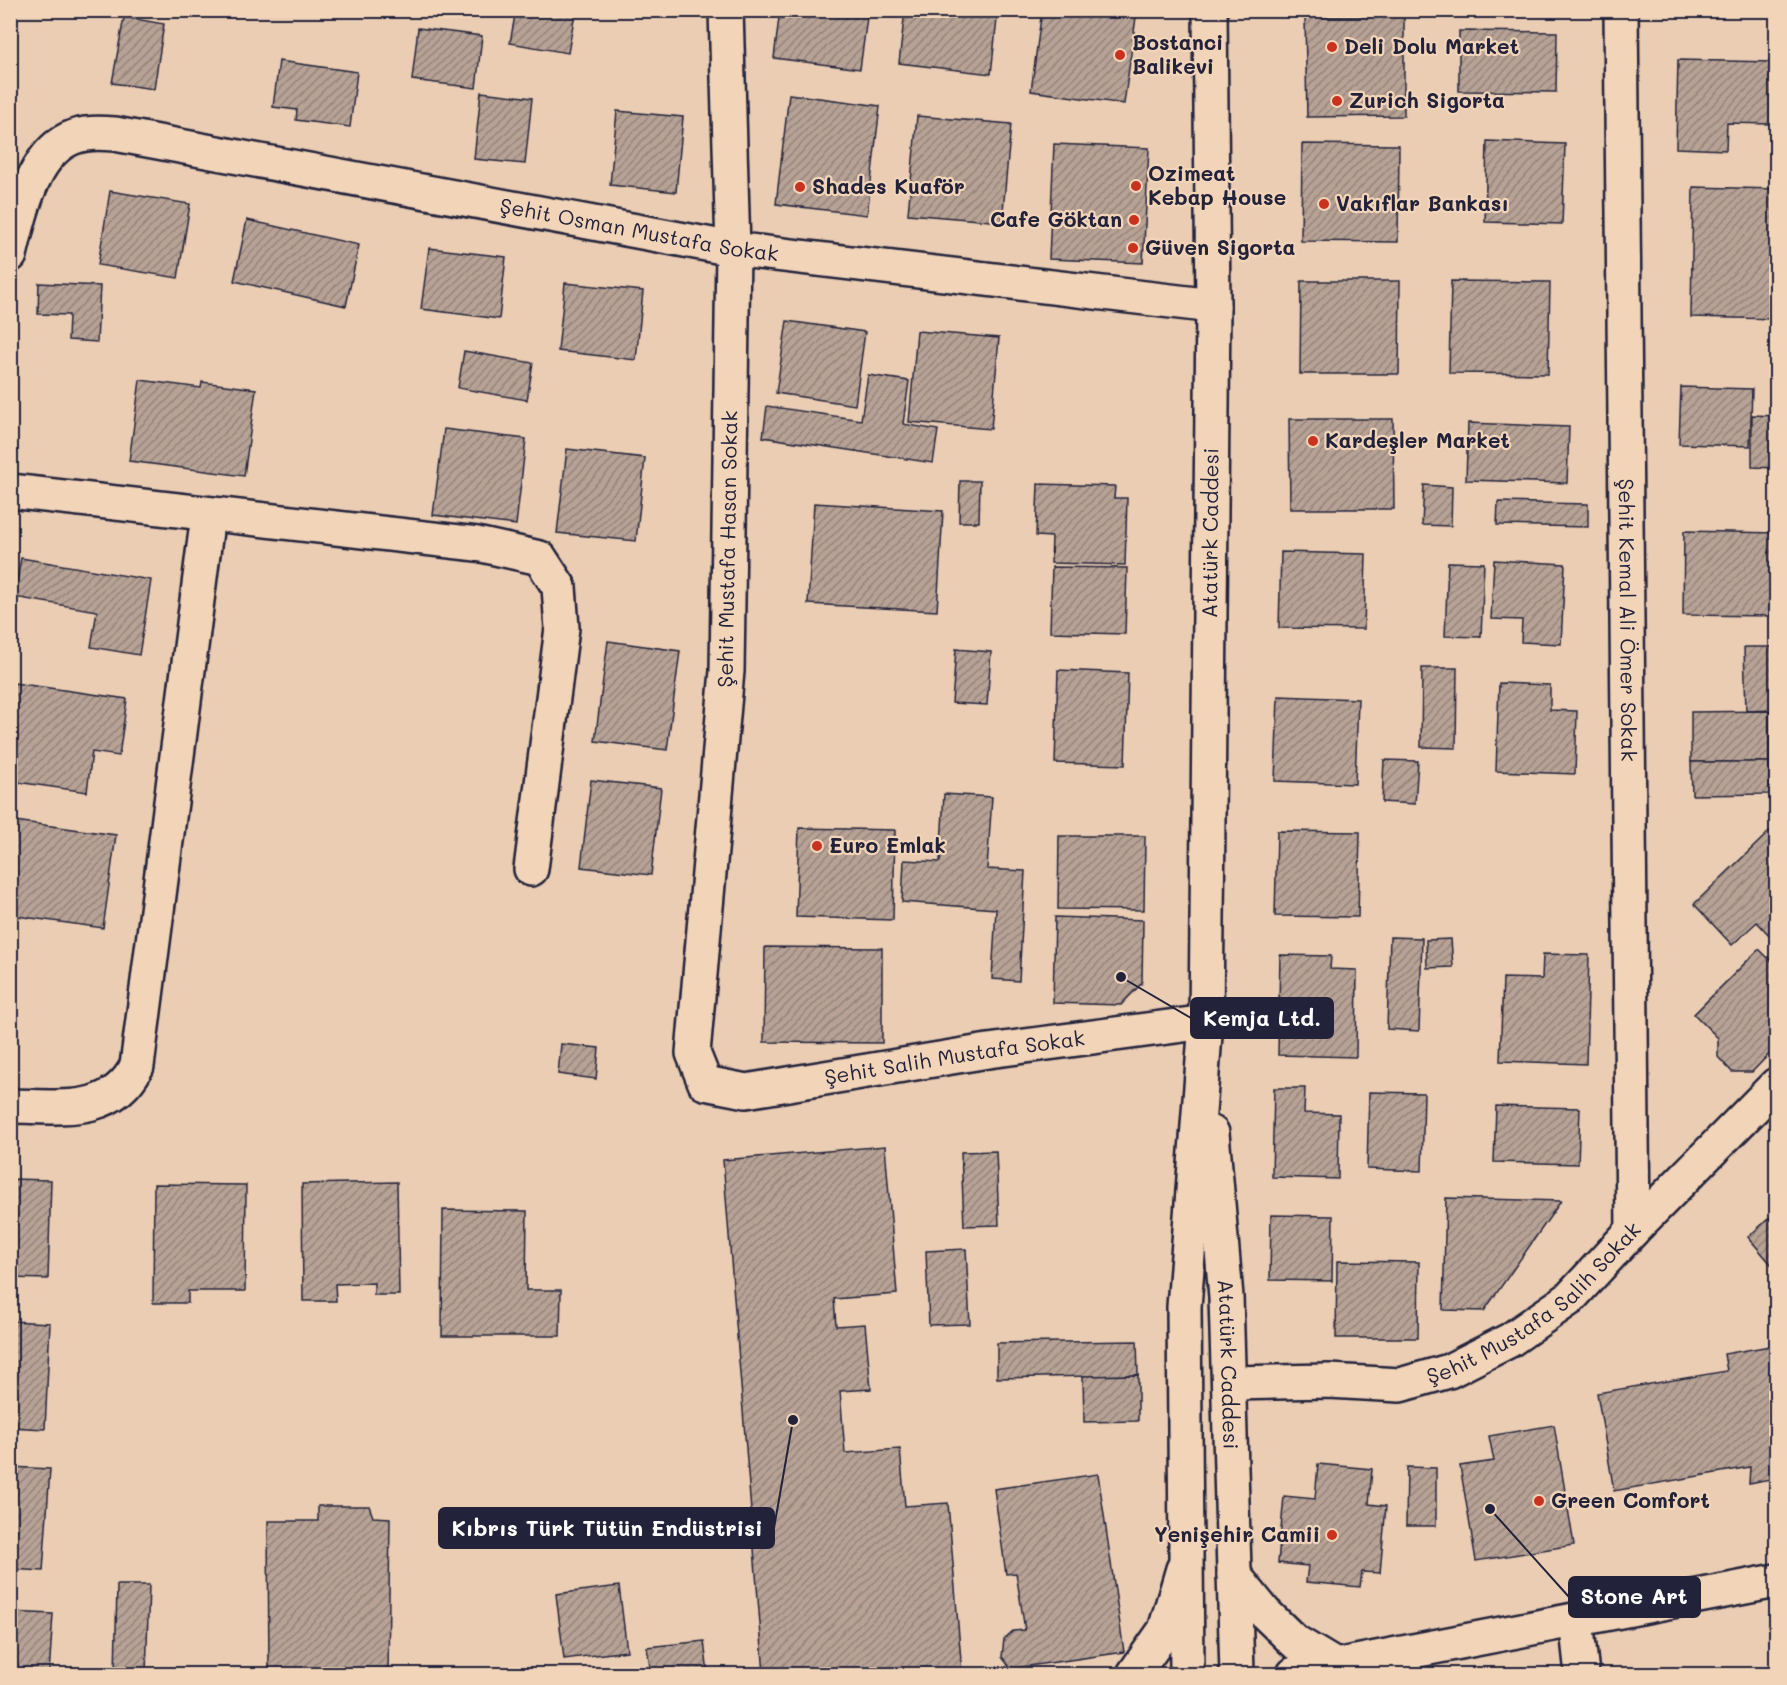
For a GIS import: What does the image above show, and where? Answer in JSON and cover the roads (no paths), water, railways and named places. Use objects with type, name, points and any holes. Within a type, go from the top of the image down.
[{"type":"street","name":"Şehit Mustafa Hasan Sokak","points":[[705,1083],[693,1053],[727,671],[733,249],[726,10]]},
{"type":"street","name":"Atatürk Caddesi","points":[[1187,1674],[1184,1307],[1206,1022],[1213,306],[1210,10]]},
{"type":"street","name":"Şehit Kemal Ali Ömer Sokak","points":[[1621,10],[1633,1230]]},
{"type":"street","name":"Şehit Osman Mustafa Sokak","points":[[10,255],[28,187],[52,152],[69,139],[90,133],[154,139],[733,249],[1213,306]]},
{"type":"street","points":[[10,491],[477,544],[540,558],[559,587],[562,628],[531,868]]},
{"type":"street","points":[[10,1106],[80,1105],[97,1102],[116,1095],[129,1081],[137,1066],[208,515]]},
{"type":"street","name":"Şehit Salih Mustafa Sokak","points":[[705,1083],[746,1091],[988,1051],[1206,1022]]},
{"type":"street","name":"Atatürk Caddesi","points":[[1204,1057],[1220,1214],[1230,1383],[1237,1674]]},
{"type":"street","name":"Şehit Mustafa Salih Sokak","points":[[1230,1383],[1329,1381],[1400,1385],[1449,1371],[1510,1340],[1569,1299],[1633,1230],[1776,1085]]},
{"type":"street","points":[[1134,1674],[1165,1630],[1186,1558]]},
{"type":"street","points":[[1234,1575],[1264,1612],[1294,1641],[1331,1670]]},
{"type":"street","points":[[1294,1674],[1331,1670],[1776,1581]]},
{"type":"street","points":[[1576,1620],[1582,1674]]},
{"type":"place","name":"Deli Dolu Market","points":[[1332,47]]},
{"type":"place","name":"Bostanci Balikevi","points":[[1120,55]]},
{"type":"place","name":"Zurich Sigorta","points":[[1337,101]]},
{"type":"place","name":"Ozimeat Kebap House","points":[[1136,186]]},
{"type":"place","name":"Shades Kuaför","points":[[800,187]]},
{"type":"place","name":"Vakıflar Bankası","points":[[1324,204]]},
{"type":"place","name":"Cafe Göktan","points":[[1134,220]]},
{"type":"place","name":"Güven Sigorta","points":[[1133,248]]},
{"type":"place","name":"Kardeşler Market","points":[[1313,441]]},
{"type":"place","name":"Euro Emlak","points":[[817,846]]},
{"type":"place","name":"Kemja Ltd.","points":[[1121,977]]},
{"type":"place","name":"Kıbrıs Türk Tütün Endüstrisi","points":[[793,1420]]},
{"type":"place","name":"Green Comfort","points":[[1539,1501]]},
{"type":"place","name":"Stone Art","points":[[1490,1509]]},
{"type":"place","name":"Yenişehir Camii","points":[[1332,1535]]}]
